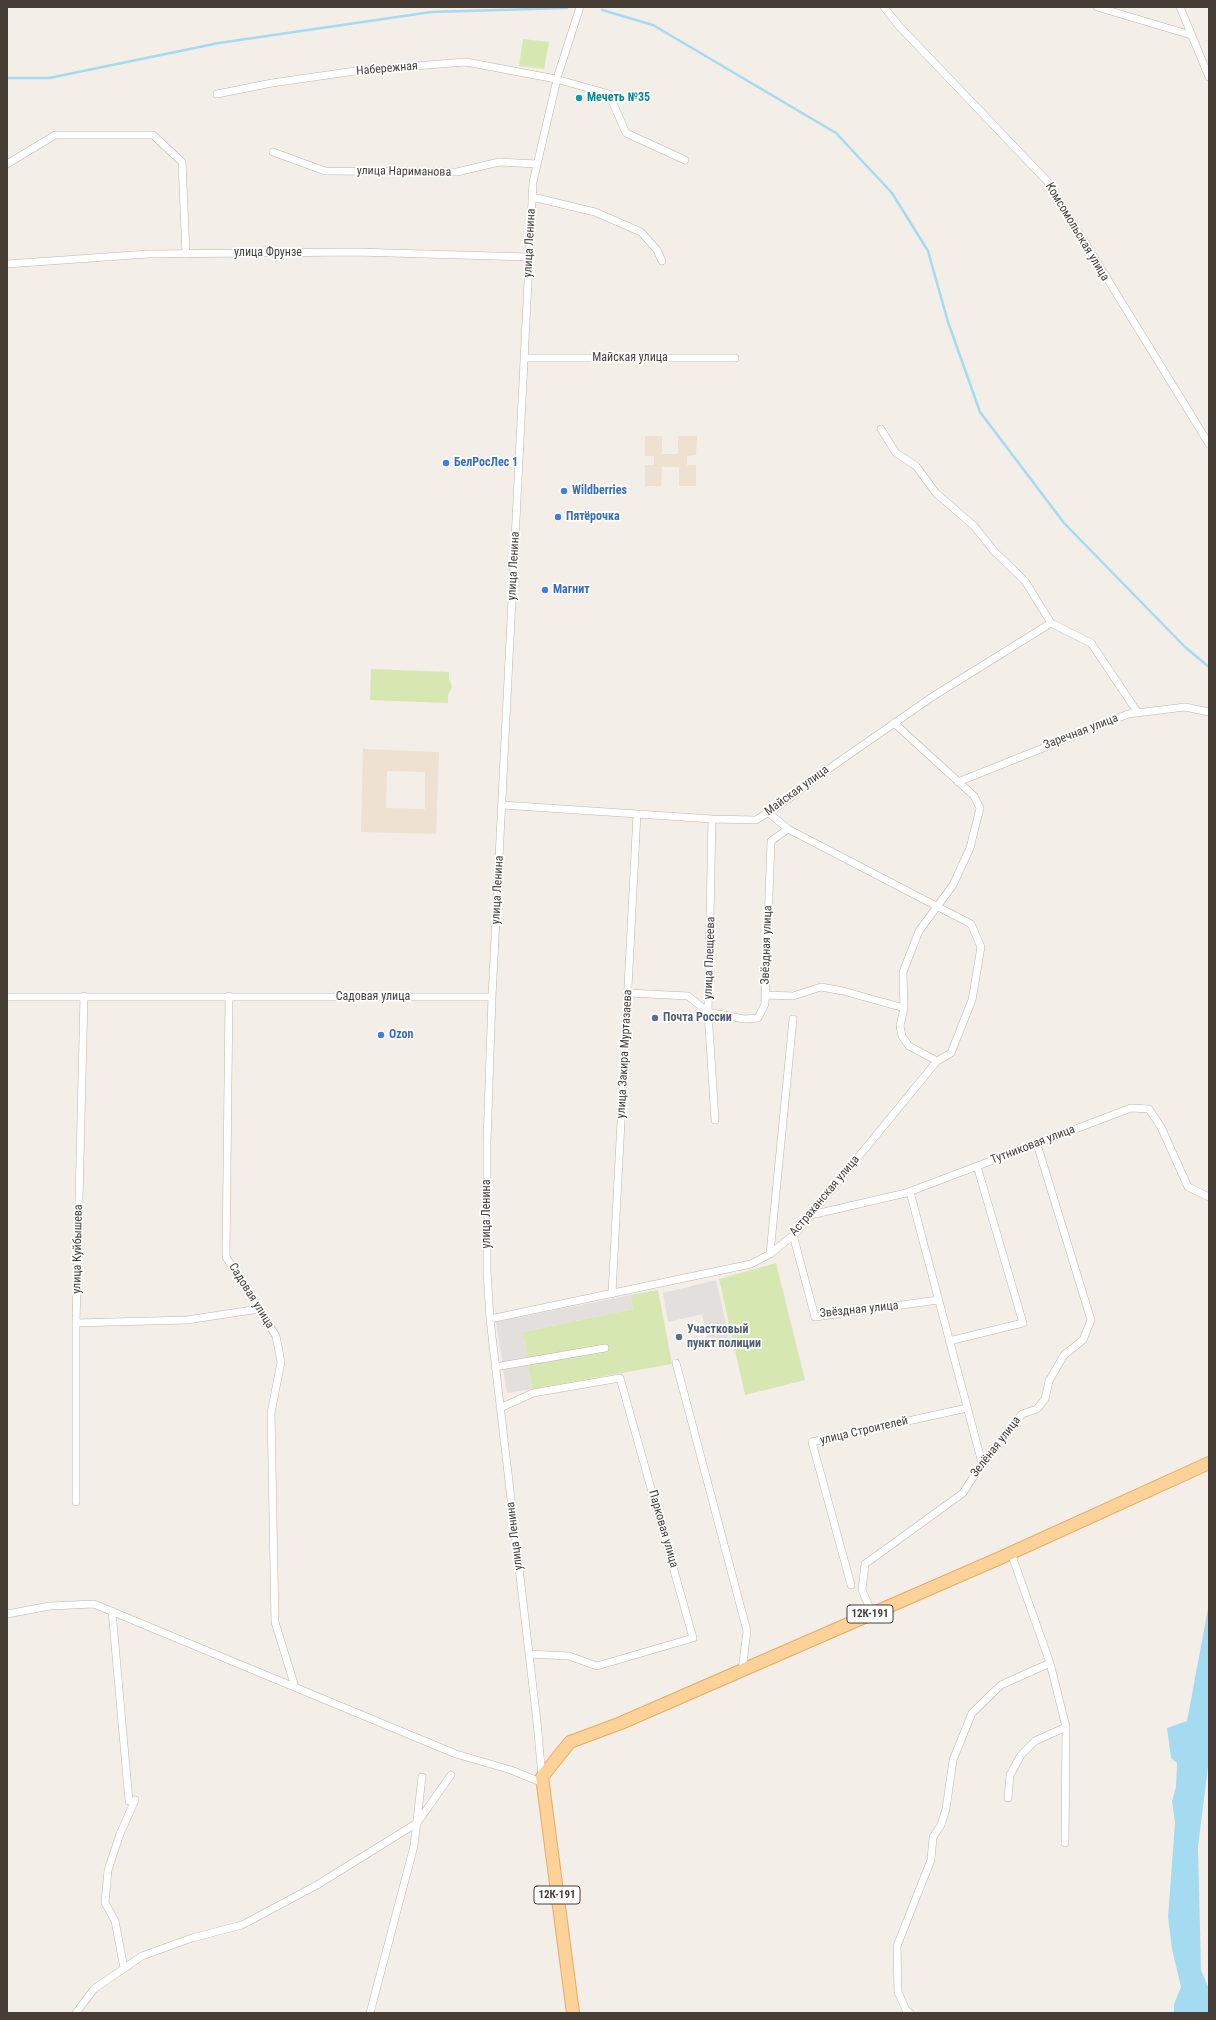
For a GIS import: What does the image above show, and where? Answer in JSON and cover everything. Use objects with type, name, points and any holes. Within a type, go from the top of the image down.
[{"type":"main road","name":"12К-191","points":[[573,2013],[542,1780],[570,1742],[621,1722],[1011,1553],[1209,1463]]},
{"type":"street","name":"улица Ленина","points":[[542,1780],[490,1318],[487,1271],[487,1142],[492,997],[532,198],[537,164],[556,79],[580,7]]},
{"type":"street","name":"Комсомольская улица","points":[[884,7],[899,26],[1047,181],[1077,232],[1209,444]]},
{"type":"street","points":[[1097,7],[1191,35]]},
{"type":"street","points":[[1180,7],[1209,76]]},
{"type":"street","name":"Набережная","points":[[217,94],[272,83],[362,70],[466,62],[556,79],[609,94],[626,134],[686,160]]},
{"type":"street","points":[[7,164],[55,135],[153,135],[182,162],[186,254]]},
{"type":"street","name":"улица Нариманова","points":[[273,152],[325,171],[457,172],[499,162],[537,164]]},
{"type":"street","points":[[532,198],[595,212],[641,232],[657,250],[662,261]]},
{"type":"street","name":"улица Фрунзе","points":[[7,264],[148,254],[356,252],[529,257]]},
{"type":"street","name":"Майская улица","points":[[524,358],[735,358]]},
{"type":"street","points":[[881,428],[896,453],[916,466],[936,493],[974,526],[994,551],[1025,581],[1051,623],[1091,643],[1138,713]]},
{"type":"street","name":"Майская улица","points":[[502,805],[712,820],[756,820],[769,813],[932,697],[1051,623]]},
{"type":"street","name":"Заречная улица","points":[[958,782],[1121,716],[1185,707],[1209,712]]},
{"type":"street","points":[[894,723],[974,796],[980,808],[970,848],[953,885],[919,931],[904,972],[904,1008],[900,1026],[902,1036],[909,1046],[937,1061]]},
{"type":"street","name":"Астраханская улица","points":[[490,1318],[612,1294],[750,1264],[770,1254],[793,1235],[937,1061],[952,1053],[972,1000],[981,947],[971,924],[788,829],[769,813]]},
{"type":"street","name":"улица Закира Муртазаева","points":[[612,1294],[629,993],[637,814]]},
{"type":"street","name":"улица Плещеева","points":[[712,820],[708,1012],[715,1120]]},
{"type":"street","name":"Звёздная улица","points":[[708,1012],[744,1019],[758,1018],[765,1004],[771,841],[788,829]]},
{"type":"street","points":[[765,995],[793,996],[821,987],[843,991],[904,1008]]},
{"type":"street","points":[[629,993],[688,996],[708,1012]]},
{"type":"street","name":"улица Куйбышева","points":[[76,1502],[76,1323],[84,996]]},
{"type":"street","name":"Садовая улица","points":[[229,996],[226,1257],[276,1336],[281,1362],[271,1413],[275,1622],[296,1687]]},
{"type":"street","name":"Садовая улица","points":[[7,997],[492,997]]},
{"type":"street","points":[[770,1254],[793,1019]]},
{"type":"street","name":"Тутниковая улица","points":[[811,1214],[910,1192],[1131,1108],[1149,1109],[1161,1127],[1188,1187],[1209,1197]]},
{"type":"street","name":"Зелёная улица","points":[[872,1613],[862,1590],[865,1564],[963,1493],[982,1462],[1022,1414],[1037,1408],[1045,1399],[1049,1381],[1064,1355],[1084,1340],[1091,1320],[1037,1144]]},
{"type":"street","points":[[949,1341],[1023,1323],[977,1166]]},
{"type":"street","points":[[910,1192],[982,1462]]},
{"type":"street","name":"Звёздная улица","points":[[793,1235],[815,1317],[938,1300]]},
{"type":"street","points":[[76,1323],[187,1320],[258,1309]]},
{"type":"street","points":[[495,1367],[605,1348]]},
{"type":"street","points":[[676,1363],[747,1631],[742,1670]]},
{"type":"street","name":"Парковая улица","points":[[500,1408],[533,1393],[620,1378],[693,1638],[597,1666],[569,1656],[529,1654]]},
{"type":"street","name":"улица Строителей","points":[[851,1585],[812,1442],[967,1408]]},
{"type":"street","points":[[1011,1553],[1050,1664],[1066,1727],[1065,1843]]},
{"type":"street","points":[[7,1614],[50,1606],[94,1604],[456,1754],[542,1780]]},
{"type":"street","points":[[112,1611],[132,1801],[108,1870],[105,1903],[115,1921],[124,1968]]},
{"type":"street","points":[[910,2013],[906,2010],[898,1992],[897,1946],[931,1860],[933,1837],[941,1825],[946,1809],[953,1760],[972,1713],[1001,1685],[1050,1664]]},
{"type":"street","points":[[1008,1798],[1010,1775],[1021,1755],[1035,1741],[1066,1727]]},
{"type":"street","points":[[76,2013],[94,1989],[142,1956],[192,1938],[242,1925],[316,1885],[417,1823],[451,1775]]},
{"type":"street","points":[[370,2013],[414,1846],[422,1777]]},
{"type":"shaded area","points":[[645,436],[662,436],[662,454],[678,454],[678,436],[697,436],[696,455],[687,456],[687,465],[696,465],[696,486],[679,486],[679,467],[662,467],[661,486],[645,486],[645,465],[654,465],[654,456],[645,456]]},
{"type":"shaded area","points":[[363,749],[439,752],[436,834],[361,832]],"holes":[[[387,771],[425,772],[425,809],[386,808]]]},
{"type":"shaded area","points":[[716,1280],[730,1341],[709,1346],[702,1314],[668,1322],[663,1293]]},
{"type":"shaded area","points":[[630,1295],[633,1309],[523,1332],[532,1389],[507,1393],[496,1322]]},
{"type":"green space","points":[[523,39],[549,42],[544,69],[519,66]]},
{"type":"green space","points":[[371,669],[449,672],[449,679],[452,687],[448,695],[448,703],[370,700]]},
{"type":"green space","points":[[776,1263],[805,1380],[745,1395],[719,1279]]},
{"type":"green space","points":[[658,1290],[672,1364],[532,1389],[523,1332],[633,1309],[630,1295]]},
{"type":"water","points":[[1209,1603],[1209,1758],[1198,1847],[1201,1970],[1209,1989],[1209,2013],[1174,2013],[1174,2004],[1181,1987],[1172,1949],[1168,1917],[1175,1823],[1172,1801],[1176,1787],[1177,1763],[1171,1758],[1167,1728],[1187,1721]]},
{"type":"waterway","points":[[7,78],[49,78],[219,43],[431,12],[567,8]]},
{"type":"waterway","points":[[602,10],[653,25],[836,133],[892,193],[928,251],[948,322],[980,412],[1064,523],[1185,647],[1209,667]]},
{"type":"place","name":"Мечеть №35","points":[[579,98]]},
{"type":"place","name":"БелРосЛес 1","points":[[446,463]]},
{"type":"place","name":"Wildberries","points":[[564,491]]},
{"type":"place","name":"Пятёрочка","points":[[558,517]]},
{"type":"place","name":"Магнит","points":[[545,590]]},
{"type":"place","name":"Почта России","points":[[655,1018]]},
{"type":"place","name":"Ozon","points":[[381,1035]]},
{"type":"place","name":"Участковый пункт полиции","points":[[679,1337]]}]
